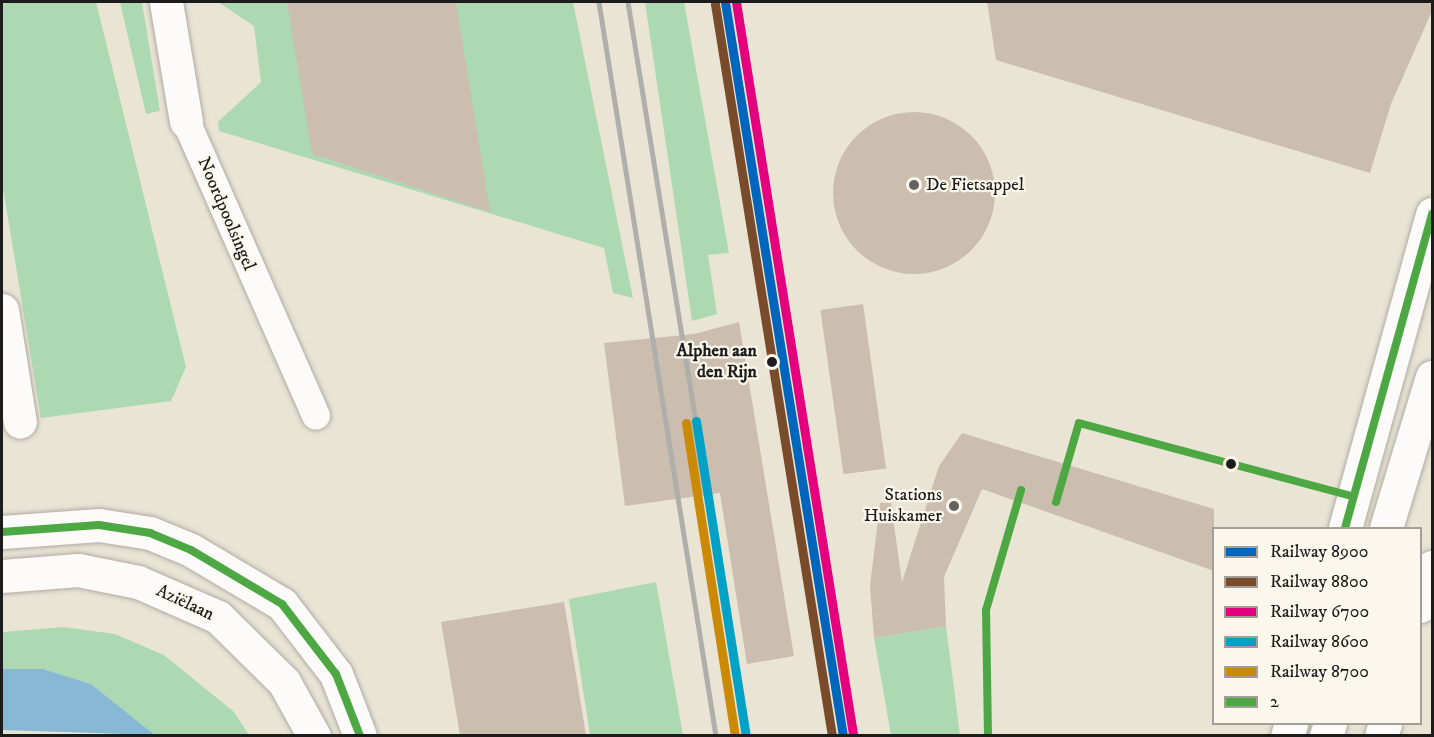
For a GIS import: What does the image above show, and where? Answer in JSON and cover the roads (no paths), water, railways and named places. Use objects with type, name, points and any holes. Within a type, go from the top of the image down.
[{"type":"street","name":"Noordpoolsingel","points":[[166,2],[186,121],[316,416]]},
{"type":"street","points":[[1345,527],[1432,214]]},
{"type":"street","points":[[2,310],[20,423]]},
{"type":"street","points":[[1386,527],[1432,376]]},
{"type":"street","points":[[2,532],[99,525],[150,532],[191,550],[282,604],[336,674],[360,735]]},
{"type":"street","points":[[1422,600],[1432,567]]},
{"type":"street","name":"Aziëlaan","points":[[2,576],[78,570],[138,582],[218,617],[284,682],[314,735]]},
{"type":"water","points":[[2,669],[43,669],[91,684],[155,735],[2,730]]},
{"type":"railway","points":[[599,2],[716,736]]},
{"type":"railway","points":[[628,2],[696,421]]},
{"type":"rail line","name":"8900","points":[[725,2],[843,736]]},
{"type":"rail line","name":"6700","points":[[736,2],[853,734]]},
{"type":"rail line","name":"8800","points":[[715,4],[832,736]]},
{"type":"rail line","name":"8600","points":[[696,421],[746,736]]},
{"type":"rail line","name":"8700","points":[[686,423],[735,736]]},
{"type":"place","name":"De Fietsappel","points":[[914,185]]},
{"type":"place","name":"Alphen aan den Rijn","points":[[772,362]]},
{"type":"place","name":"Stations Huiskamer","points":[[954,506]]}]
